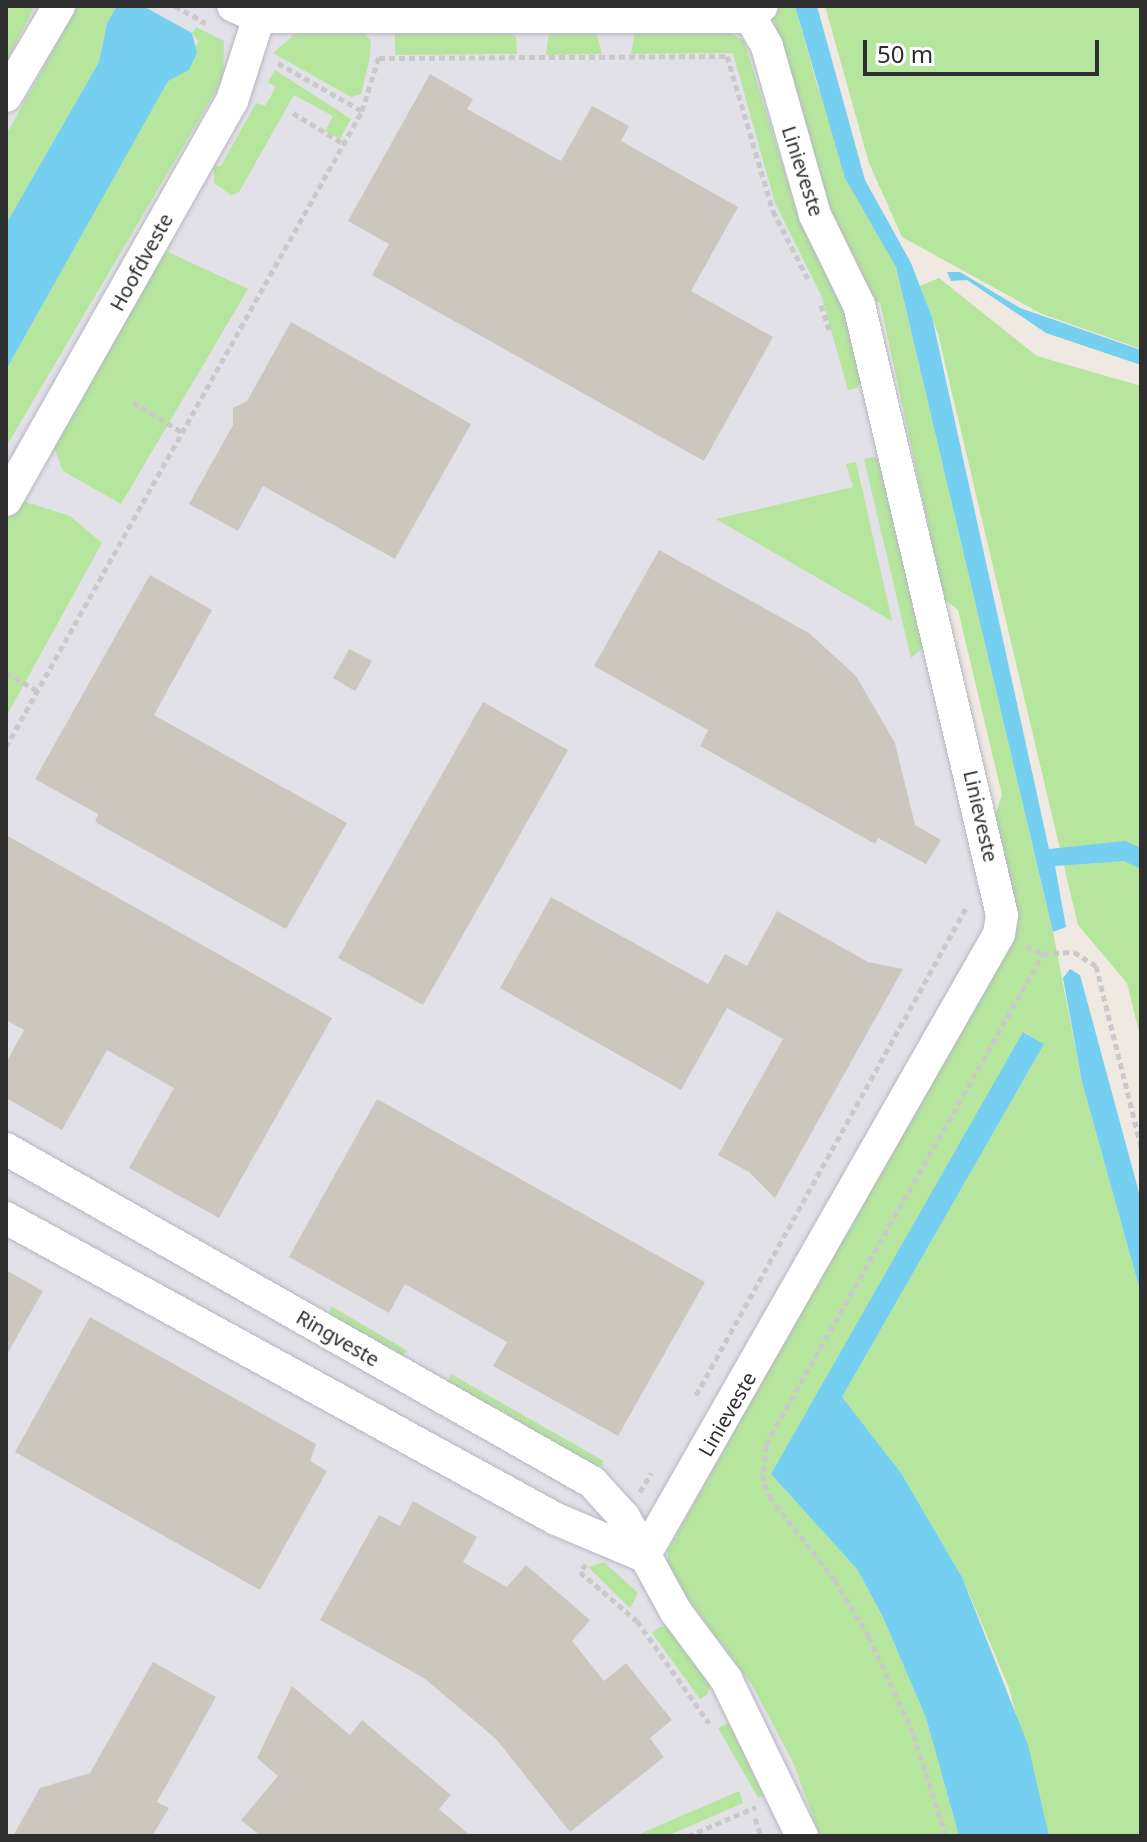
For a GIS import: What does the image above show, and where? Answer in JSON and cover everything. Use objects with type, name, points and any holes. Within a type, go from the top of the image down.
[{"type":"street","points":[[6,96],[59,6]]},
{"type":"street","name":"Hoofdveste","points":[[6,500],[232,101],[246,12],[756,12]]},
{"type":"street","name":"Linieveste","points":[[644,1556],[999,934],[1002,915],[859,305],[815,215],[756,12]]},
{"type":"street","name":"Ringveste","points":[[6,1149],[592,1482],[624,1517],[644,1556],[726,1679],[786,1793],[802,1836]]},
{"type":"street","points":[[6,1218],[602,1541],[644,1556]]},
{"type":"path","points":[[6,747],[370,96],[380,39],[403,12]]},
{"type":"path","points":[[379,58],[727,56],[773,211],[822,306],[833,345]]},
{"type":"path","points":[[293,113],[344,144]]},
{"type":"path","points":[[133,402],[182,432]]},
{"type":"path","points":[[6,672],[38,691]]},
{"type":"path","points":[[691,1402],[966,916],[963,894]]},
{"type":"path","points":[[946,1836],[913,1733],[869,1637],[835,1580],[771,1499],[763,1481],[766,1444],[1043,954],[1074,952],[1096,966],[1141,1147]]},
{"type":"path","points":[[624,1517],[654,1468]]},
{"type":"path","points":[[602,1541],[580,1572],[637,1621],[711,1727]]},
{"type":"path","points":[[688,1836],[786,1793]]},
{"type":"path","points":[[746,1797],[761,1836]]},
{"type":"shaded area","points":[[6,6],[792,6],[1025,939],[910,1836],[6,1836]]},
{"type":"green space","points":[[6,6],[35,6],[6,62]]},
{"type":"green space","points":[[78,6],[117,6],[107,23],[99,62],[6,224],[6,135]]},
{"type":"green space","points":[[770,6],[795,6],[818,88],[896,267],[1053,932],[1082,1082],[1141,1294],[1141,1836],[1049,1836],[1009,1688],[962,1577],[901,1473],[842,1397],[1044,1044],[1024,1032],[771,1474],[857,1569],[883,1617],[926,1718],[959,1836],[820,1836],[793,1762],[752,1685],[667,1571],[668,1550],[1016,926],[995,816],[1002,795],[958,610],[944,599],[880,302],[873,303],[815,176]]},
{"type":"green space","points":[[825,6],[1141,6],[1141,349],[1042,314],[902,237],[869,163]]},
{"type":"green space","points":[[196,27],[224,41],[223,79],[6,447],[6,370],[168,80],[199,42],[192,33]]},
{"type":"green space","points":[[508,31],[516,37],[517,54],[395,55],[395,32]]},
{"type":"green space","points":[[363,32],[371,41],[369,62],[361,94],[351,97],[273,53],[296,33]]},
{"type":"green space","points":[[549,32],[596,32],[602,54],[546,55]]},
{"type":"green space","points":[[635,32],[731,33],[744,41],[799,218],[845,308],[863,380],[857,388],[848,390],[821,295],[775,203],[733,53],[631,54]]},
{"type":"green space","points":[[275,70],[351,119],[340,139],[325,131],[333,116],[294,95],[239,192],[231,195],[214,183],[214,166],[221,166],[256,103],[265,106],[276,87],[268,82]]},
{"type":"green space","points":[[168,252],[248,289],[121,504],[63,471],[51,439],[150,260]]},
{"type":"green space","points":[[939,278],[1037,356],[1141,386],[1141,1040],[1127,983],[1078,925],[938,334],[920,286]]},
{"type":"green space","points":[[875,457],[884,464],[925,646],[911,658],[864,459]]},
{"type":"green space","points":[[856,462],[892,621],[716,519],[853,487],[846,464]]},
{"type":"green space","points":[[23,501],[70,516],[102,543],[6,717],[6,518]]},
{"type":"green space","points":[[331,1306],[408,1351],[399,1357],[329,1318]]},
{"type":"green space","points":[[451,1374],[604,1461],[602,1465],[592,1467],[491,1404],[488,1409],[447,1383]]},
{"type":"green space","points":[[604,1562],[638,1593],[630,1608],[588,1567]]},
{"type":"green space","points":[[660,1627],[671,1627],[711,1683],[707,1695],[700,1699],[652,1633]]},
{"type":"green space","points":[[731,1722],[770,1792],[758,1798],[718,1728]]},
{"type":"green space","points":[[739,1791],[743,1803],[667,1836],[635,1836]]},
{"type":"water","points":[[117,6],[143,6],[192,33],[197,53],[189,70],[168,81],[6,370],[6,224],[99,62],[107,23]]},
{"type":"water","points":[[795,6],[817,6],[865,180],[911,263],[932,317],[1049,849],[1125,841],[1141,848],[1141,869],[1124,861],[1055,866],[1066,927],[1053,932],[896,267],[845,178]]},
{"type":"water","points":[[947,272],[960,272],[1020,308],[1141,350],[1141,365],[1046,333],[967,280],[951,281]]},
{"type":"water","points":[[1070,969],[1080,975],[1141,1200],[1141,1294],[1082,1082],[1063,978]]},
{"type":"water","points":[[1023,1032],[1044,1044],[842,1397],[901,1473],[962,1577],[1028,1745],[1049,1836],[959,1836],[926,1718],[883,1617],[857,1569],[771,1474]]},
{"type":"building","points":[[430,74],[473,99],[467,109],[561,161],[592,106],[629,126],[621,141],[738,207],[691,291],[773,337],[704,461],[372,275],[389,244],[348,221]]},
{"type":"building","points":[[291,322],[471,424],[395,559],[263,486],[238,531],[189,504],[233,425],[233,408],[247,401]]},
{"type":"building","points":[[659,550],[809,633],[856,676],[895,743],[915,825],[941,840],[926,864],[878,838],[875,844],[700,746],[708,730],[594,666]]},
{"type":"building","points":[[150,575],[212,610],[154,715],[347,823],[286,929],[95,822],[98,814],[35,779]]},
{"type":"building","points":[[349,649],[372,661],[355,691],[333,678]]},
{"type":"building","points":[[483,702],[568,750],[423,1005],[338,958]]},
{"type":"building","points":[[6,835],[332,1018],[219,1218],[129,1168],[174,1088],[107,1050],[62,1130],[6,1098],[6,1063],[24,1030],[6,1020]]},
{"type":"building","points":[[551,897],[708,984],[725,954],[747,966],[777,911],[868,962],[903,969],[775,1198],[749,1172],[718,1155],[783,1039],[727,1008],[681,1090],[500,988]]},
{"type":"building","points":[[377,1099],[705,1282],[618,1436],[493,1366],[507,1342],[405,1284],[389,1313],[289,1257]]},
{"type":"building","points":[[6,1270],[43,1291],[6,1356]]},
{"type":"building","points":[[90,1317],[316,1444],[310,1461],[327,1471],[260,1590],[15,1452]]},
{"type":"building","points":[[413,1501],[477,1537],[463,1562],[507,1587],[526,1565],[590,1620],[572,1641],[604,1681],[626,1663],[672,1720],[650,1738],[664,1757],[570,1832],[496,1739],[424,1678],[320,1620],[379,1515],[400,1526]]},
{"type":"building","points":[[153,1662],[216,1697],[157,1802],[169,1808],[152,1836],[13,1836],[40,1788],[90,1773]]},
{"type":"building","points":[[292,1686],[350,1735],[362,1720],[451,1795],[439,1809],[471,1836],[261,1836],[241,1820],[278,1776],[257,1758]]}]
